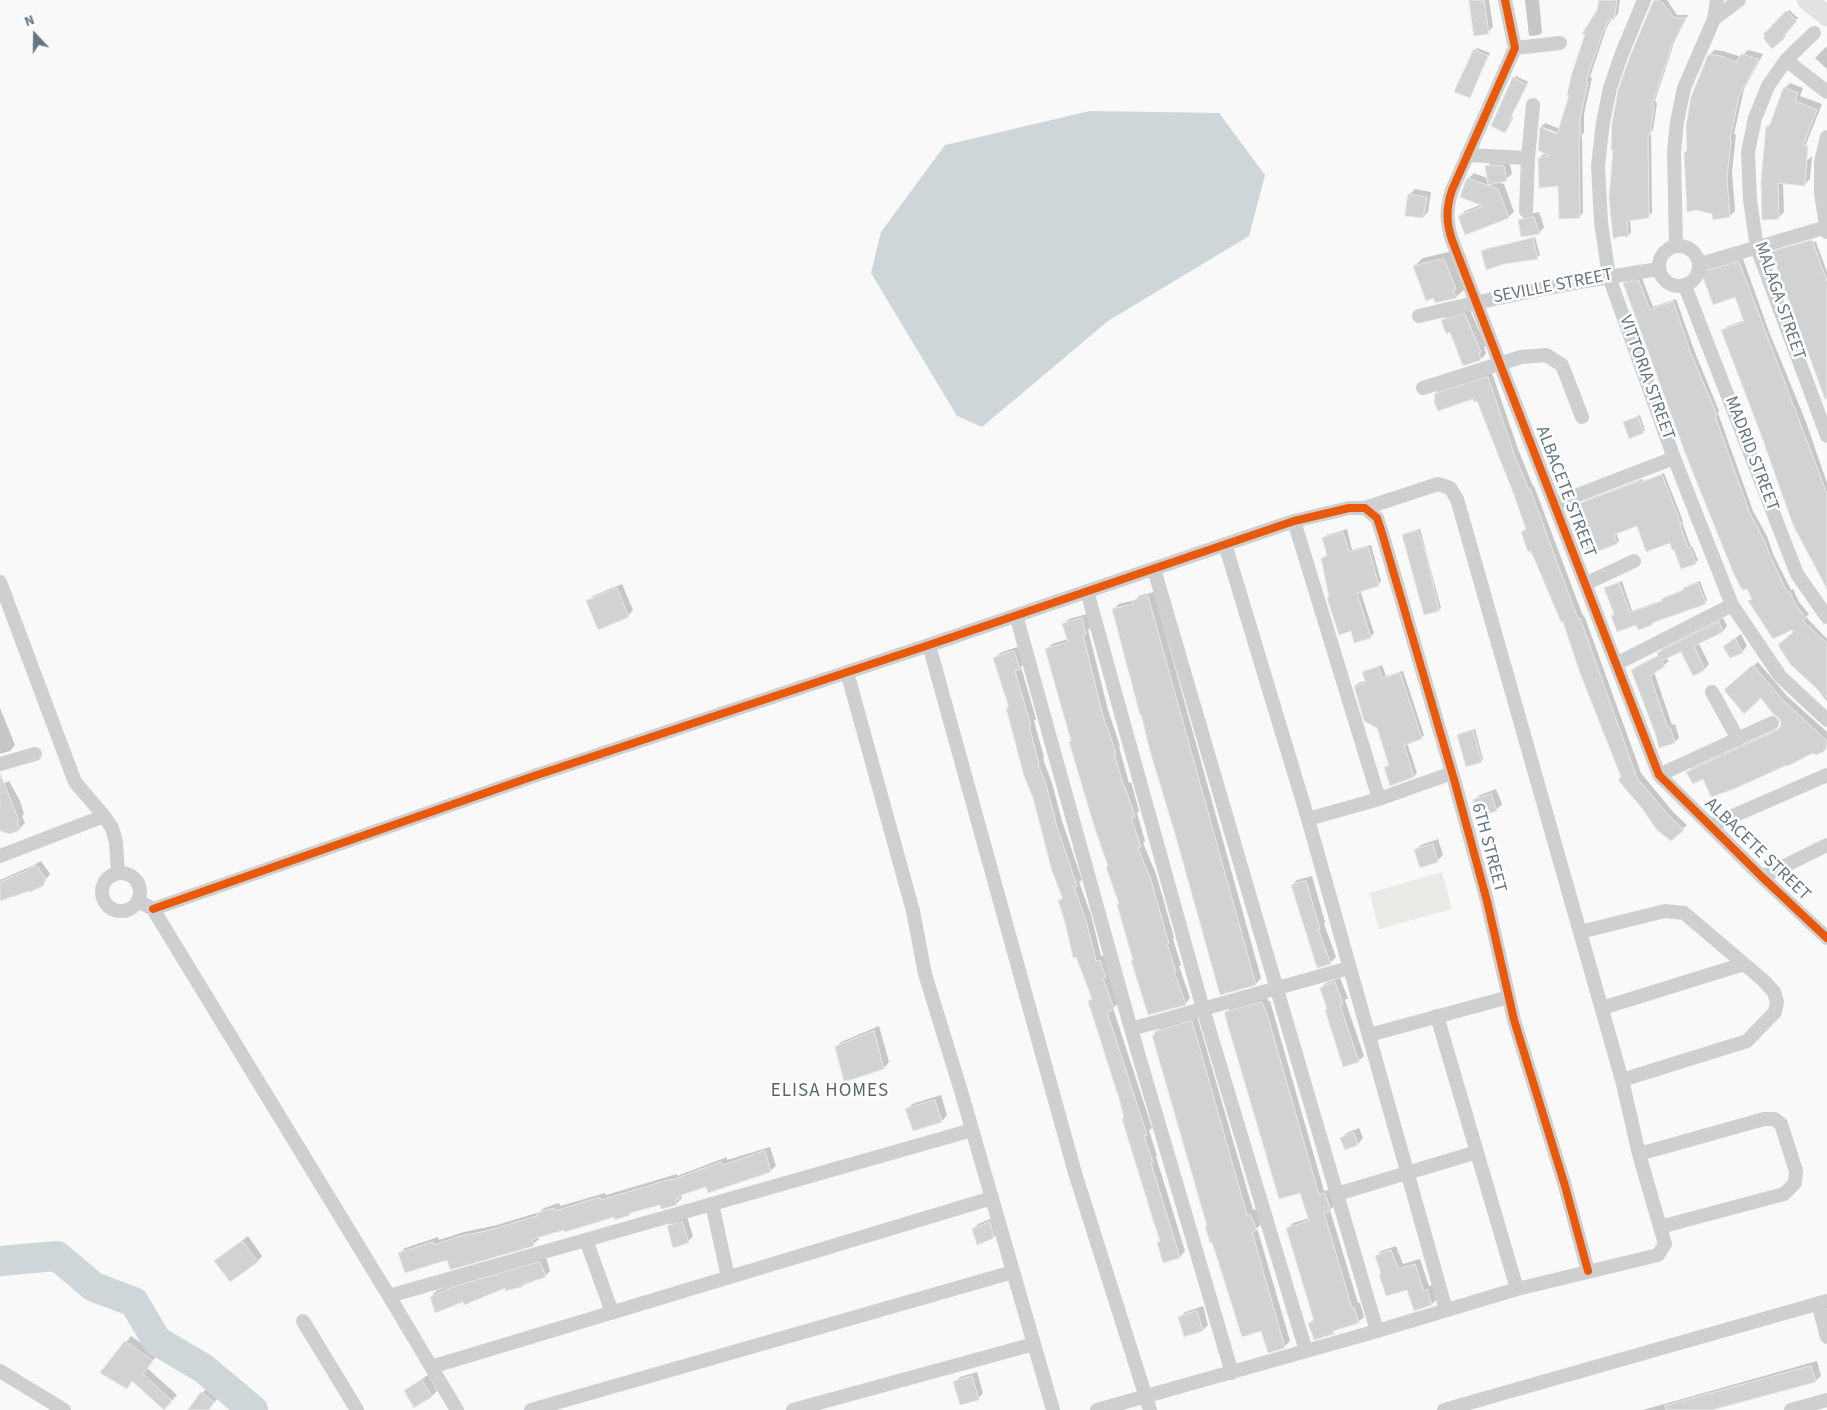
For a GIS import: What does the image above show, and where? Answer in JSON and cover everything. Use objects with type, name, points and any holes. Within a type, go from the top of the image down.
[{"type":"street","points":[[1505,0],[1515,48],[1560,43]]},
{"type":"street","name":"VITTORIA STREET","points":[[1644,0],[1610,88],[1603,122],[1598,166],[1601,222],[1609,276],[1674,458],[1732,605],[1780,676],[1827,720]]},
{"type":"street","points":[[1676,246],[1674,152],[1677,122],[1684,88],[1714,19],[1717,0]]},
{"type":"street","points":[[1714,19],[1740,0]]},
{"type":"street","points":[[1807,0],[1827,16]]},
{"type":"street","name":"MALAGA STREET","points":[[1814,33],[1786,60],[1768,86],[1755,118],[1748,152],[1750,200],[1757,248],[1827,436]]},
{"type":"street","name":"ALBACETE STREET","points":[[1515,48],[1452,190],[1446,215],[1448,228],[1659,775],[1762,878],[1827,938]]},
{"type":"street","points":[[1786,60],[1827,92]]},
{"type":"street","points":[[1526,211],[1533,105]]},
{"type":"street","points":[[1700,264],[1826,229],[1821,193],[1821,162],[1827,137]]},
{"type":"street","points":[[1467,155],[1528,158]]},
{"type":"street","points":[[1676,246],[1684,246],[1692,250],[1700,264],[1696,278],[1685,286],[1676,286],[1668,283],[1662,277],[1659,269],[1663,254],[1676,246]]},
{"type":"street","name":"SEVILLE STREET","points":[[1419,316],[1476,302],[1609,276],[1659,269]]},
{"type":"street","name":"MADRID STREET","points":[[1685,286],[1797,574],[1827,617]]},
{"type":"street","points":[[1423,388],[1521,356],[1546,355],[1562,365],[1582,417]]},
{"type":"street","points":[[1554,504],[1674,458]]},
{"type":"street","points":[[153,909],[531,777],[1294,521],[1349,508],[1365,508],[1438,484],[1450,488],[1457,499],[1602,1008],[1622,1080],[1639,1154],[1665,1244],[1658,1255],[1517,1289],[1232,1373],[1148,1404],[1097,1410]]},
{"type":"street","name":"6TH STREET","points":[[1365,508],[1377,518],[1382,533],[1487,901],[1514,1020],[1565,1186],[1588,1271]]},
{"type":"street","points":[[1294,521],[1379,799]]},
{"type":"street","points":[[1225,544],[1308,819],[1446,1310]]},
{"type":"street","points":[[1585,584],[1634,561]]},
{"type":"street","points":[[1154,568],[1377,1331]]},
{"type":"street","points":[[0,582],[75,782],[112,828],[116,842],[118,873]]},
{"type":"street","points":[[1087,591],[1203,1009],[1306,1351]]},
{"type":"street","points":[[1616,664],[1732,605]]},
{"type":"street","points":[[1016,615],[1131,1029],[1232,1373]]},
{"type":"street","points":[[929,645],[1075,1173],[1148,1404]]},
{"type":"street","points":[[847,672],[913,911],[925,974],[1053,1410]]},
{"type":"street","points":[[1712,692],[1738,739]]},
{"type":"street","points":[[1659,775],[1772,723]]},
{"type":"street","points":[[0,764],[35,754]]},
{"type":"street","points":[[1308,819],[1379,799],[1452,773]]},
{"type":"street","points":[[1710,826],[1827,775]]},
{"type":"street","points":[[0,856],[104,816]]},
{"type":"street","points":[[1762,878],[1827,845]]},
{"type":"street","points":[[118,873],[124,873],[134,878],[140,889],[138,901],[134,906],[123,911],[111,908],[103,898],[104,885],[107,879],[118,873]]},
{"type":"street","points":[[138,901],[153,909],[457,1410]]},
{"type":"street","points":[[1580,932],[1665,911],[1684,913],[1763,980],[1774,992],[1777,1002],[1775,1012],[1747,1041],[1622,1080]]},
{"type":"street","points":[[1602,1008],[1744,964]]},
{"type":"street","points":[[1131,1029],[1349,968]]},
{"type":"street","points":[[1369,1036],[1509,997]]},
{"type":"street","points":[[1438,1016],[1517,1289]]},
{"type":"street","points":[[1639,1154],[1764,1119],[1774,1120],[1781,1124],[1796,1171],[1795,1182],[1784,1194],[1660,1227]]},
{"type":"street","points":[[389,1296],[972,1130]]},
{"type":"street","points":[[1337,1194],[1477,1152]]},
{"type":"street","points":[[431,1367],[992,1198]]},
{"type":"street","points":[[712,1204],[728,1277]]},
{"type":"street","points":[[586,1240],[612,1312]]},
{"type":"street","points":[[531,1410],[1013,1272]]},
{"type":"street","points":[[1444,1410],[1822,1302],[1827,1337]]},
{"type":"street","points":[[303,1321],[357,1410]]},
{"type":"street","points":[[793,1410],[1034,1344]]},
{"type":"street","points":[[0,1371],[64,1410]]},
{"type":"street","points":[[1792,1410],[1827,1400]]},
{"type":"shaded area","points":[[1090,111],[1219,113],[1265,175],[1249,236],[1108,321],[982,427],[957,416],[871,273],[881,232],[945,145]]},
{"type":"shaded area","points":[[1442,872],[1452,909],[1379,929],[1369,893]]},
{"type":"building","points":[[1469,0],[1484,0],[1489,34],[1474,36]]},
{"type":"building","points":[[1599,0],[1617,0],[1614,20],[1610,18],[1602,34],[1586,81],[1588,82],[1580,119],[1579,138],[1580,218],[1559,219],[1558,186],[1539,188],[1538,158],[1549,156],[1538,150],[1540,127],[1557,134],[1569,95],[1567,95],[1572,73],[1585,34],[1582,34],[1597,10]]},
{"type":"building","points":[[1654,0],[1662,2],[1674,18],[1686,18],[1671,48],[1652,105],[1654,107],[1650,135],[1648,135],[1649,218],[1627,221],[1628,237],[1621,236],[1613,239],[1609,198],[1613,150],[1611,151],[1612,123],[1618,90]]},
{"type":"building","points":[[1786,11],[1797,21],[1783,37],[1784,39],[1772,49],[1764,39],[1764,34]]},
{"type":"building","points":[[1474,49],[1488,56],[1470,98],[1454,92]]},
{"type":"building","points":[[1742,54],[1759,59],[1739,96],[1730,139],[1727,178],[1730,217],[1713,220],[1712,214],[1696,210],[1687,212],[1684,152],[1687,151],[1686,126],[1691,97],[1708,55],[1718,55],[1736,62]]},
{"type":"building","points":[[1513,77],[1527,85],[1505,133],[1491,126]]},
{"type":"building","points":[[1784,87],[1798,93],[1795,101],[1817,110],[1803,145],[1808,146],[1805,186],[1778,183],[1779,219],[1762,220],[1761,181],[1766,126],[1769,126]]},
{"type":"building","points":[[1485,166],[1504,166],[1507,181],[1488,185]]},
{"type":"building","points":[[1467,178],[1498,189],[1509,218],[1465,235],[1458,216],[1483,206],[1460,197]]},
{"type":"building","points":[[1408,194],[1427,197],[1423,218],[1405,216]]},
{"type":"building","points":[[1534,217],[1540,234],[1521,237],[1518,220]]},
{"type":"building","points":[[1533,238],[1538,259],[1504,264],[1486,270],[1481,251]]},
{"type":"building","points":[[1812,240],[1827,281],[1827,399],[1825,399],[1771,252]]},
{"type":"building","points":[[1444,259],[1456,289],[1453,290],[1457,298],[1435,303],[1433,298],[1426,301],[1413,266]]},
{"type":"building","points":[[1739,262],[1827,494],[1827,589],[1793,525],[1721,330],[1744,322],[1735,297],[1713,305],[1701,272]]},
{"type":"building","points":[[1639,281],[1650,310],[1673,301],[1691,354],[1717,415],[1715,416],[1750,514],[1764,540],[1787,592],[1789,591],[1796,605],[1806,618],[1803,621],[1827,643],[1827,698],[1790,664],[1778,645],[1793,632],[1792,630],[1773,639],[1748,601],[1752,599],[1747,589],[1742,590],[1733,572],[1687,458],[1623,283]]},
{"type":"building","points":[[1465,314],[1481,352],[1479,353],[1481,360],[1463,366],[1450,332],[1446,334],[1441,320]]},
{"type":"building","points":[[1488,377],[1514,454],[1530,489],[1578,619],[1580,618],[1637,778],[1670,817],[1684,830],[1671,841],[1657,830],[1641,807],[1618,780],[1621,777],[1580,673],[1563,622],[1561,622],[1531,551],[1528,552],[1521,532],[1526,529],[1477,401],[1474,402],[1473,399],[1438,411],[1434,402],[1434,394]]},
{"type":"building","points":[[1638,417],[1644,433],[1629,439],[1623,422]]},
{"type":"building","points":[[1662,475],[1688,548],[1690,547],[1696,564],[1681,569],[1670,543],[1646,552],[1637,526],[1614,535],[1617,544],[1586,556],[1580,539],[1584,538],[1572,506]]},
{"type":"building","points":[[1418,531],[1427,557],[1439,611],[1424,615],[1402,535]]},
{"type":"building","points":[[1343,532],[1349,552],[1368,547],[1379,586],[1357,593],[1371,638],[1354,643],[1351,631],[1339,635],[1327,598],[1329,597],[1321,558],[1327,556],[1322,538]]},
{"type":"building","points":[[1619,583],[1630,613],[1662,601],[1661,599],[1684,590],[1683,588],[1698,583],[1706,604],[1652,623],[1652,625],[1638,630],[1636,625],[1617,632],[1611,616],[1614,614],[1604,588]]},
{"type":"building","points":[[617,588],[629,617],[598,630],[586,601]]},
{"type":"building","points":[[1148,596],[1256,985],[1220,995],[1150,751],[1112,609],[1133,604],[1132,601]]},
{"type":"building","points":[[1082,618],[1086,634],[1083,635],[1103,716],[1135,817],[1131,818],[1141,847],[1138,848],[1151,880],[1169,944],[1167,944],[1176,971],[1174,972],[1186,1005],[1148,1015],[1131,960],[1133,960],[1117,905],[1119,904],[1106,867],[1108,866],[1069,742],[1071,741],[1045,649],[1068,642],[1062,624]]},
{"type":"building","points":[[1719,622],[1723,632],[1694,646],[1705,670],[1693,676],[1681,652],[1661,661],[1665,666],[1650,676],[1675,743],[1659,748],[1631,670],[1658,656],[1657,653]]},
{"type":"building","points":[[1735,638],[1743,653],[1730,658],[1723,647]]},
{"type":"building","points":[[1014,651],[1020,669],[1015,671],[1031,726],[1029,726],[1038,764],[1077,886],[1074,887],[1086,921],[1096,961],[1100,960],[1106,977],[1103,978],[1114,1009],[1107,1012],[1147,1135],[1144,1136],[1153,1162],[1151,1163],[1180,1258],[1163,1263],[1157,1242],[1160,1241],[1122,1119],[1124,1118],[1120,1102],[1088,1001],[1092,999],[1076,957],[1073,958],[1058,900],[1063,899],[1052,871],[1033,798],[1024,776],[1006,708],[1009,708],[993,658]]},
{"type":"building","points":[[1753,665],[1783,700],[1827,741],[1826,749],[1816,755],[1813,753],[1788,766],[1711,797],[1703,779],[1693,784],[1686,772],[1776,731],[1781,726],[1780,719],[1773,714],[1761,698],[1744,714],[1724,690]]},
{"type":"building","points":[[1379,667],[1382,678],[1400,673],[1422,739],[1404,745],[1414,777],[1390,786],[1384,767],[1389,766],[1377,728],[1364,721],[1354,686],[1366,683],[1362,672]]},
{"type":"building","points":[[1473,731],[1482,762],[1466,767],[1457,735]]},
{"type":"building","points":[[0,773],[19,821],[17,822],[20,830],[10,834],[0,831]]},
{"type":"building","points":[[1491,794],[1497,811],[1479,817],[1473,800]]},
{"type":"building","points":[[1433,844],[1438,862],[1420,868],[1414,850]]},
{"type":"building","points":[[36,865],[46,879],[43,886],[0,901],[0,882]]},
{"type":"building","points":[[1306,881],[1320,929],[1318,929],[1331,964],[1317,968],[1291,885]]},
{"type":"building","points":[[1335,982],[1343,1004],[1340,1005],[1359,1062],[1343,1067],[1320,988]]},
{"type":"building","points":[[1262,1002],[1319,1195],[1325,1193],[1331,1211],[1324,1213],[1352,1308],[1354,1307],[1359,1323],[1333,1331],[1334,1334],[1314,1340],[1308,1323],[1314,1321],[1286,1228],[1309,1221],[1300,1193],[1279,1199],[1225,1016],[1225,1012]]},
{"type":"building","points":[[1192,1021],[1247,1215],[1250,1214],[1257,1230],[1252,1232],[1285,1348],[1268,1353],[1261,1331],[1242,1337],[1212,1242],[1210,1243],[1205,1226],[1207,1226],[1152,1035],[1155,1035],[1154,1032]]},
{"type":"building","points":[[874,1031],[884,1069],[844,1082],[835,1047]]},
{"type":"building","points":[[935,1100],[942,1122],[913,1131],[905,1109]]},
{"type":"building","points":[[1354,1133],[1358,1145],[1345,1150],[1340,1138]]},
{"type":"building","points":[[765,1151],[771,1172],[708,1193],[706,1187],[678,1196],[679,1199],[675,1200],[677,1205],[661,1209],[660,1205],[630,1213],[630,1215],[615,1220],[614,1217],[565,1232],[564,1230],[536,1238],[532,1240],[534,1246],[450,1270],[447,1260],[405,1273],[398,1253],[433,1242],[434,1245],[457,1237],[490,1230],[537,1216],[537,1213],[554,1208],[555,1211],[600,1197],[601,1200],[672,1180],[721,1162],[722,1165]]},
{"type":"building","points":[[682,1222],[689,1243],[673,1248],[667,1226]]},
{"type":"building","points":[[990,1222],[994,1238],[977,1245],[972,1229]]},
{"type":"building","points":[[242,1241],[258,1262],[230,1282],[214,1261]]},
{"type":"building","points":[[1391,1250],[1398,1269],[1415,1264],[1424,1291],[1427,1289],[1432,1305],[1414,1311],[1407,1290],[1386,1296],[1375,1256]]},
{"type":"building","points":[[540,1262],[546,1277],[522,1285],[522,1287],[505,1291],[505,1288],[464,1305],[463,1302],[435,1313],[430,1297],[455,1286]]},
{"type":"building","points":[[1197,1311],[1203,1331],[1184,1337],[1178,1317]]},
{"type":"building","points":[[125,1341],[153,1361],[143,1374],[172,1401],[164,1410],[132,1381],[127,1389],[100,1373]]},
{"type":"building","points":[[1811,1366],[1816,1382],[1712,1410],[1666,1410],[1665,1406]]},
{"type":"building","points":[[972,1376],[979,1400],[960,1405],[953,1382]]},
{"type":"building","points":[[422,1380],[432,1397],[414,1408],[404,1391]]},
{"type":"building","points":[[201,1392],[214,1402],[209,1410],[188,1410]]},
{"type":"waterway","points":[[0,1261],[57,1256],[94,1287],[134,1302],[157,1341],[203,1368],[253,1410]]},
{"type":"cycle path","points":[[1505,0],[1515,48],[1452,190],[1448,215],[1452,240],[1659,775],[1827,938]]},
{"type":"cycle path","points":[[153,909],[531,777],[1294,521],[1349,508],[1365,508],[1377,518],[1382,533],[1455,783],[1487,901],[1514,1020],[1565,1186],[1588,1271]]},
{"type":"district","name":"ELISA HOMES","points":[[830,1092]]}]
